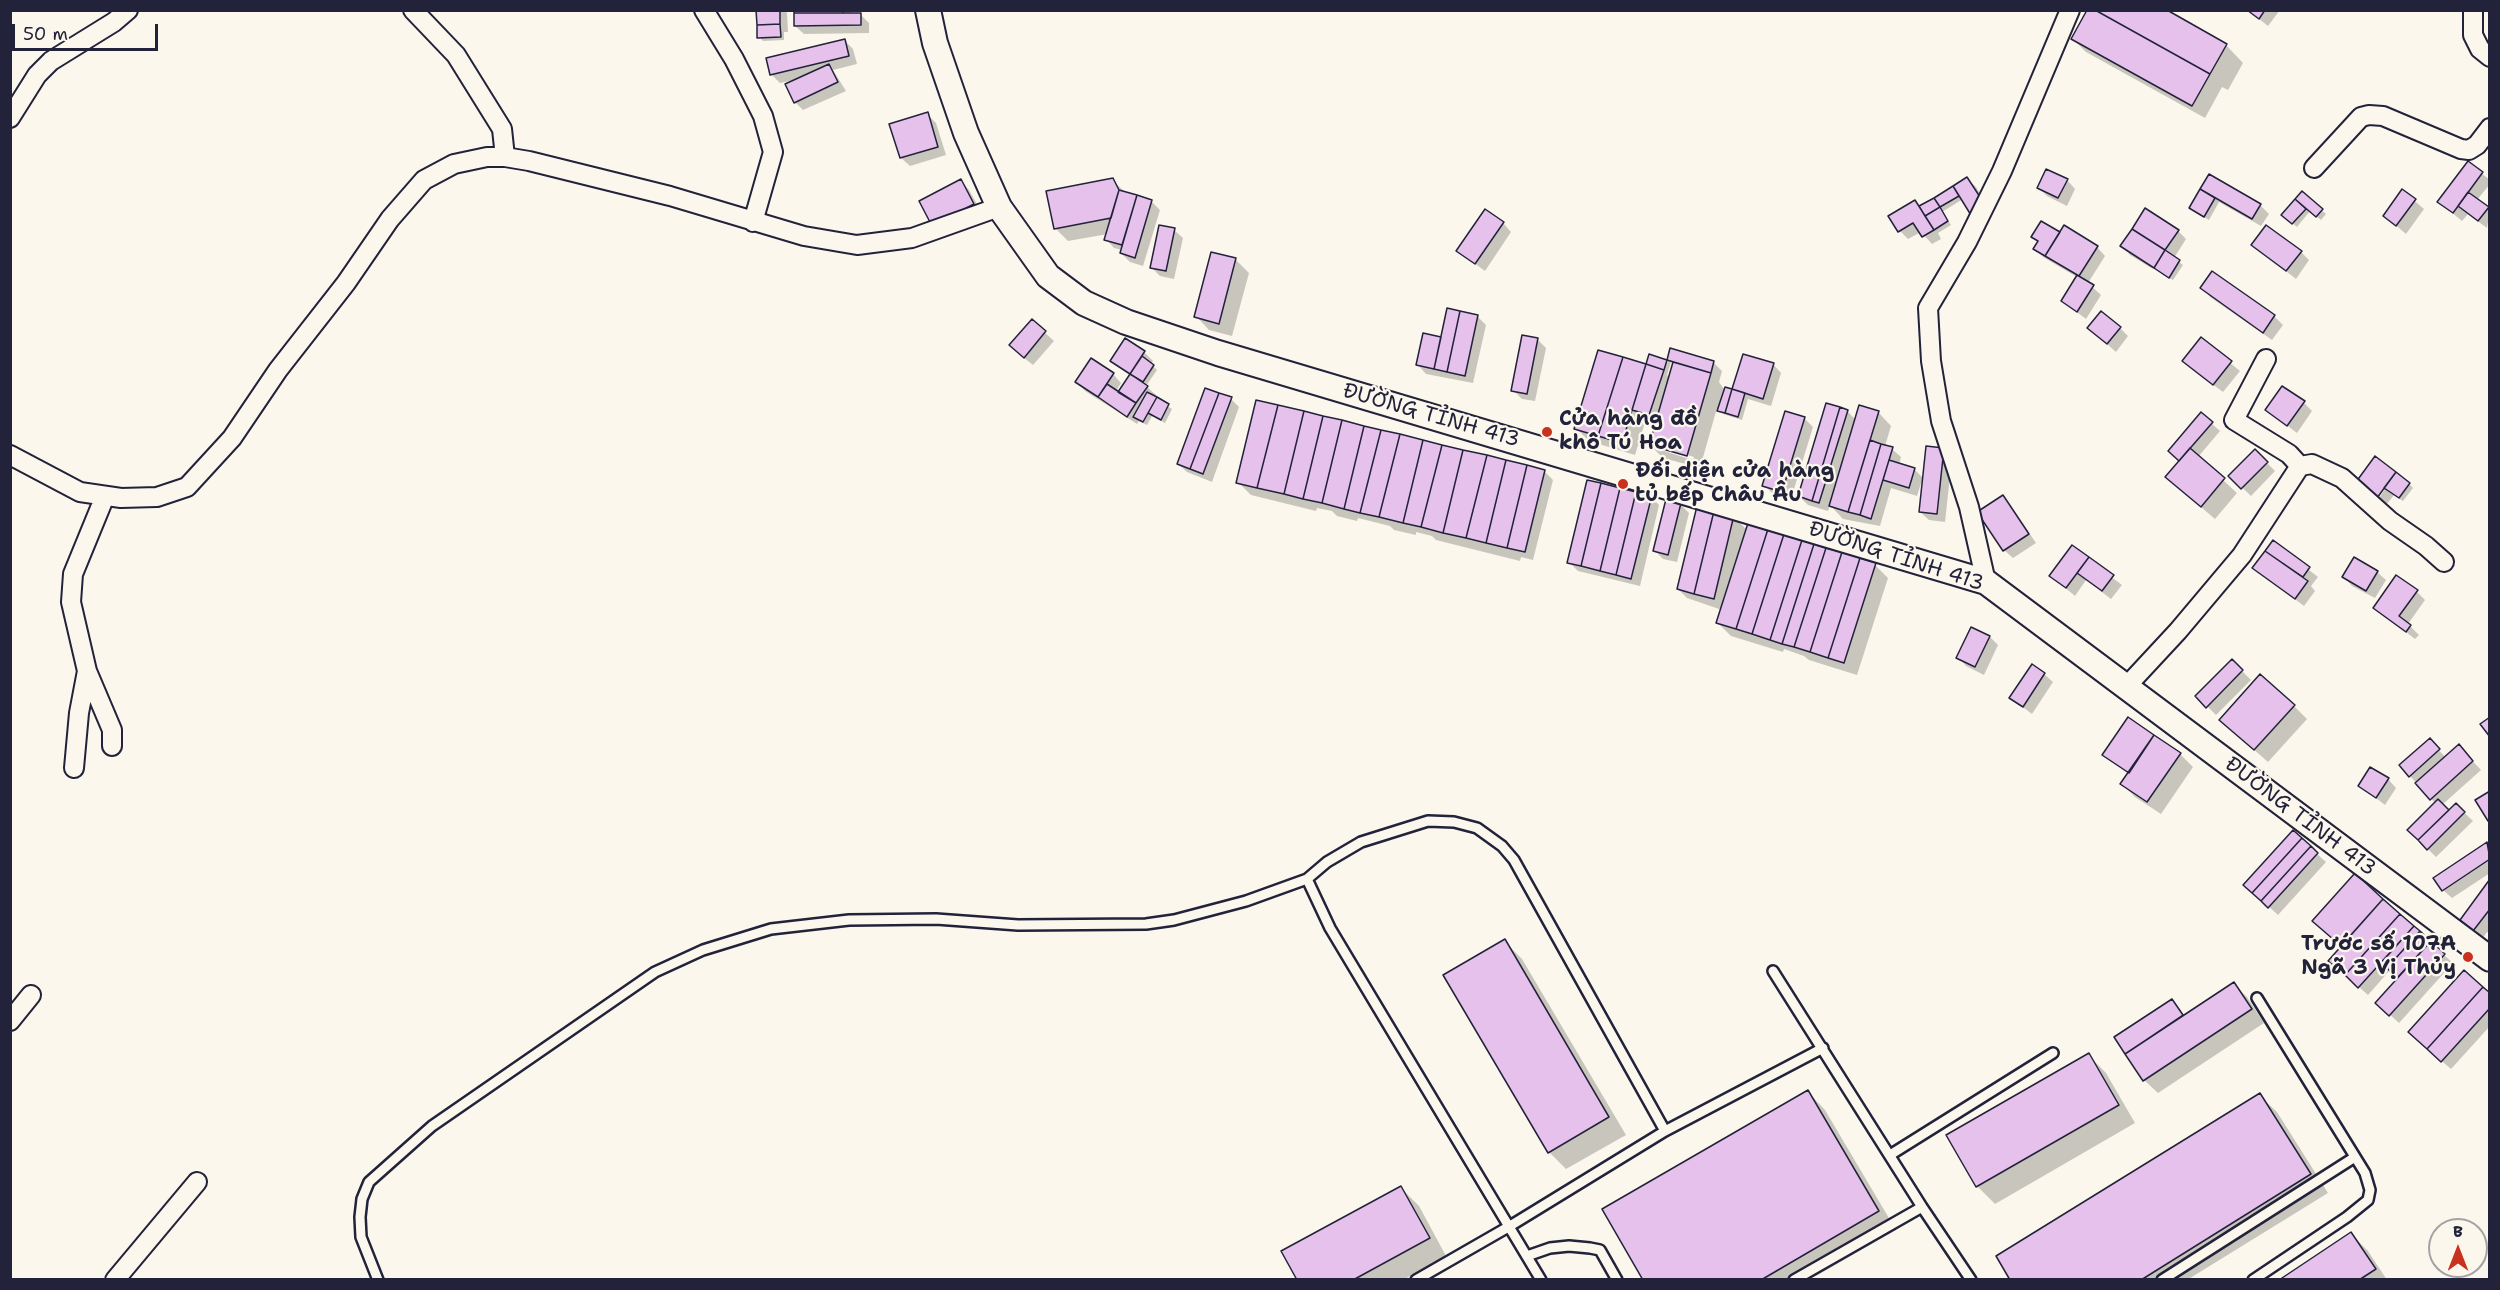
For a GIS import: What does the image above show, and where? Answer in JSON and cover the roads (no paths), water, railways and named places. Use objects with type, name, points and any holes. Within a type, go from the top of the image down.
[{"type":"main road","name":"ĐƯỜNG TỈNH 413","points":[[928,10],[935,43],[966,133],[999,207],[1048,276],[1084,303],[1126,322],[1351,394],[1482,430],[1986,582],[2490,959]]},
{"type":"street","points":[[10,118],[37,75],[51,61],[114,22],[128,10]]},
{"type":"street","points":[[413,10],[456,55],[502,129],[506,157]]},
{"type":"street","points":[[704,10],[734,59],[764,116],[773,152],[753,222]]},
{"type":"street","points":[[1986,582],[1969,507],[1941,421],[1931,361],[1928,308],[1967,242],[2002,171],[2070,10]]},
{"type":"street","points":[[2473,10],[2474,35],[2480,49],[2490,57]]},
{"type":"street","points":[[2314,168],[2361,117],[2369,115],[2383,116],[2461,149],[2469,150],[2474,148],[2490,128]]},
{"type":"street","points":[[10,455],[80,492],[105,496],[157,497],[187,488],[232,438],[278,370],[346,283],[390,219],[424,180],[454,164],[506,157],[529,161],[670,196],[804,236],[857,245],[912,238],[999,207]]},
{"type":"street","points":[[2266,359],[2234,420],[2289,454],[2300,466]]},
{"type":"street","points":[[2126,687],[2178,631],[2242,555],[2300,466],[2312,464],[2342,478],[2390,521],[2426,546],[2444,562]]},
{"type":"street","points":[[105,496],[73,574],[71,602],[87,671],[112,730],[112,746]]},
{"type":"street","points":[[74,768],[79,713],[87,671]]},
{"type":"street","points":[[10,1021],[31,995]]},
{"type":"street","points":[[115,1280],[197,1182]]},
{"type":"lane","points":[[378,1280],[361,1237],[362,1199],[369,1182],[432,1126],[655,972],[703,950],[771,929],[849,920],[936,920],[1018,925],[1146,924],[1174,920],[1246,902],[1307,879],[1326,862],[1361,842],[1428,821],[1454,822],[1477,828],[1502,846],[1514,860],[1665,1131]]},
{"type":"lane","points":[[1307,879],[1336,938],[1541,1280]]},
{"type":"lane","points":[[1773,971],[1922,1207],[1971,1280]]},
{"type":"lane","points":[[2253,1280],[2347,1217],[2368,1200],[2369,1182],[2257,998]]},
{"type":"lane","points":[[1416,1280],[1510,1226],[1665,1131],[1823,1048]]},
{"type":"lane","points":[[1890,1155],[2053,1053]]},
{"type":"lane","points":[[2162,1280],[2355,1157]]},
{"type":"lane","points":[[1794,1280],[1922,1207]]},
{"type":"lane","points":[[1527,1256],[1550,1248],[1569,1246],[1600,1250],[1617,1280]]},
{"type":"place","name":"Cửa hàng đồ khô Tú Hoa","points":[[1547,432]]},
{"type":"place","name":"Đối diện cửa hàng tủ bếp Châu Âu","points":[[1623,484]]},
{"type":"place","name":"Trước số 107A Ngã 3 Vị Thủy","points":[[2468,957]]}]
